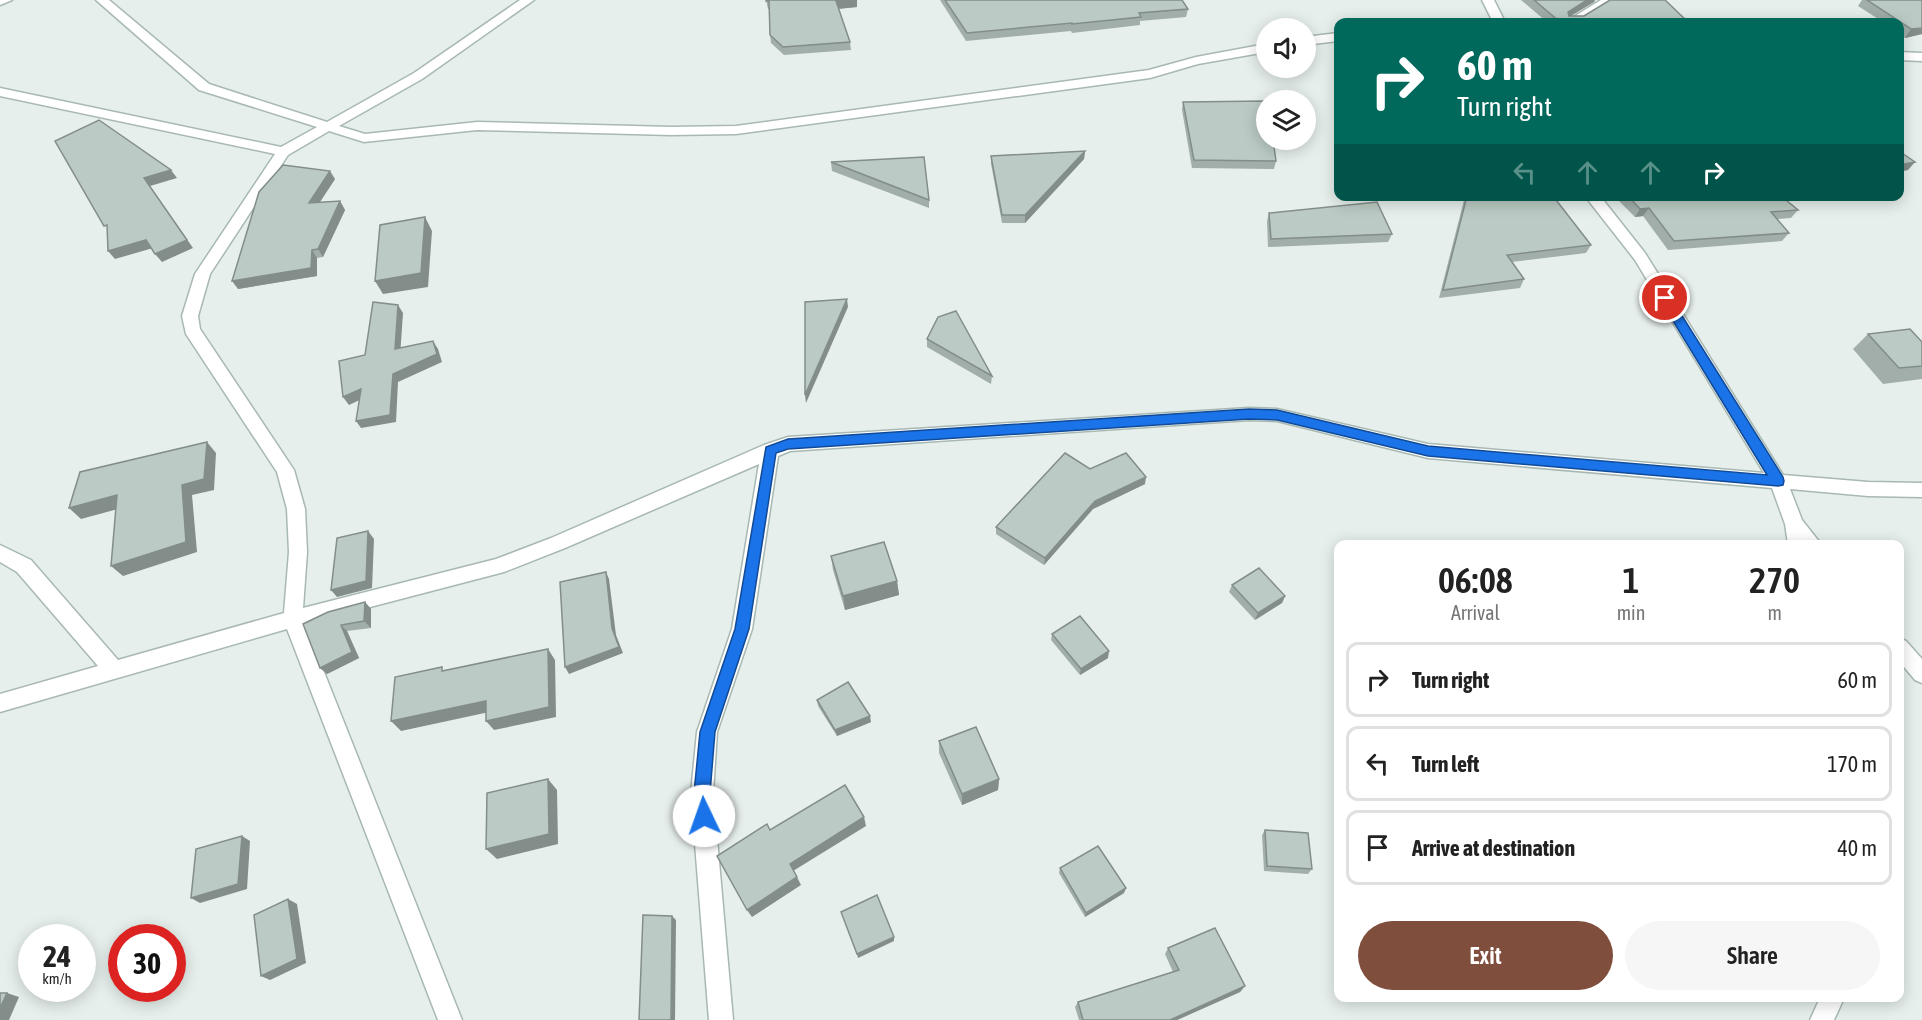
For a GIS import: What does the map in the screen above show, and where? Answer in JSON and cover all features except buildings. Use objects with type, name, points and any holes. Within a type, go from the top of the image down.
[{"type":"street","points":[[0,1],[6,0]]},
{"type":"street","points":[[102,0],[204,87],[364,138],[386,138],[475,126],[685,133],[736,130],[1150,74],[1256,50]]},
{"type":"street","points":[[450,1020],[293,619],[298,552],[296,509],[285,470],[192,330],[190,316],[203,274],[283,152],[418,76],[528,0]]},
{"type":"street","points":[[1488,0],[1497,18]]},
{"type":"street","points":[[1578,18],[1610,0]]},
{"type":"street","points":[[1316,40],[1334,37]]},
{"type":"street","points":[[1904,56],[1922,57]]},
{"type":"street","points":[[0,92],[283,152]]},
{"type":"street","points":[[1596,201],[1640,257],[1778,481],[1794,524],[1796,540]]},
{"type":"street","points":[[0,703],[293,619],[496,566],[558,543],[788,444],[1249,414],[1277,415],[1428,451],[1868,489],[1922,490]]},
{"type":"street","points":[[721,1020],[702,793],[707,732],[742,629],[770,450]]},
{"type":"street","points":[[1794,524],[1808,540]]},
{"type":"street","points":[[0,553],[24,566],[114,670]]},
{"type":"street","points":[[1904,653],[1922,674]]},
{"type":"street","points":[[1822,1020],[1830,1002]]},
{"type":"route","points":[[704,816],[702,793],[707,732],[742,629],[770,450],[788,444],[1249,414],[1277,415],[1428,451],[1778,481],[1665,298]]}]
